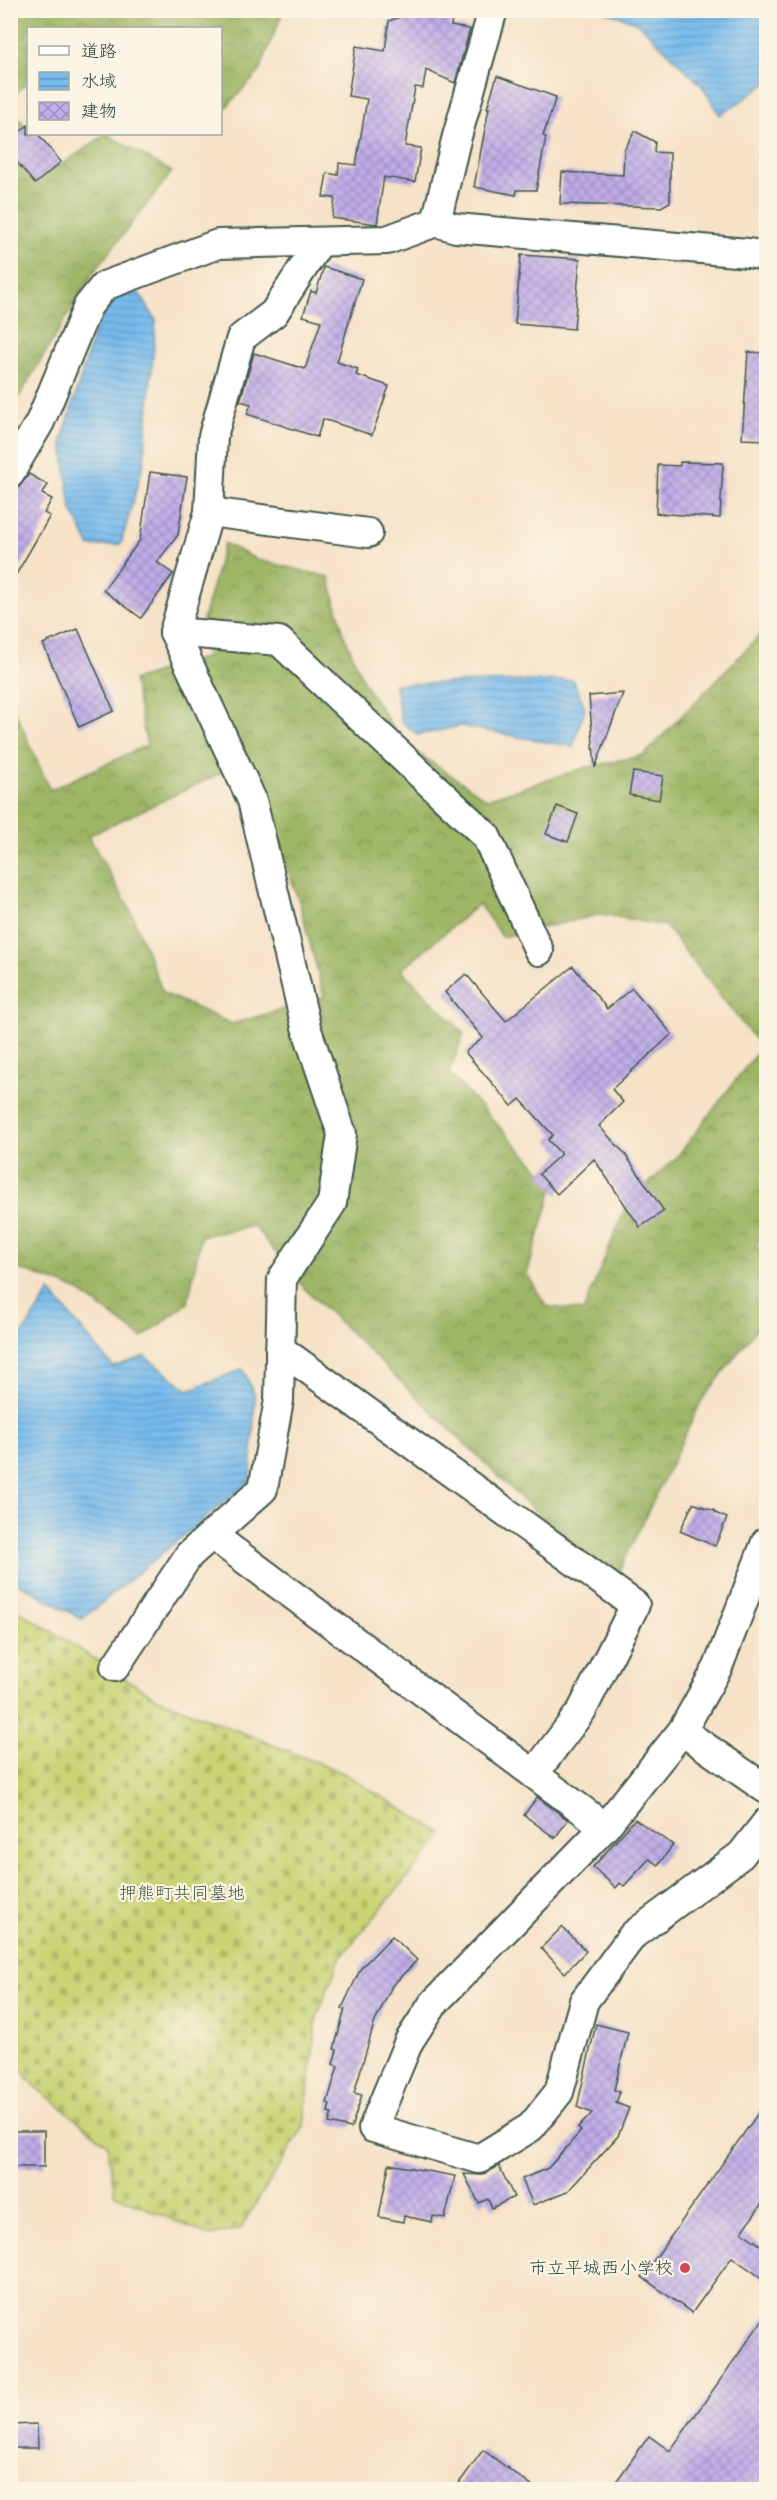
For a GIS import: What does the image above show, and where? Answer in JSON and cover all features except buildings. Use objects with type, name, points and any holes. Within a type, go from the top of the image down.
[{"type":"street","points":[[436,222],[456,140],[493,10]]},
{"type":"street","points":[[10,473],[40,422],[87,306],[104,286],[218,244],[387,240],[436,222],[456,228],[766,256]]},
{"type":"street","points":[[115,1667],[189,1556],[263,1489],[279,1400],[282,1279],[332,1203],[342,1134],[306,1027],[252,800],[174,632],[209,512],[213,436],[241,338],[274,314],[319,243]]},
{"type":"street","points":[[209,512],[368,533]]},
{"type":"street","points":[[174,632],[279,641],[486,836],[539,951]]},
{"type":"street","points":[[280,1349],[635,1605],[582,1710],[534,1774]]},
{"type":"street","points":[[212,1535],[605,1827]]},
{"type":"street","points":[[766,1542],[718,1667],[682,1731],[605,1827],[434,2004],[409,2040],[373,2128],[479,2159],[531,2127],[560,2092],[584,2001],[633,1935],[741,1855],[766,1823]]},
{"type":"street","points":[[682,1731],[766,1789]]},
{"type":"green space","points":[[11,10],[283,10],[259,72],[222,112],[222,27],[27,27],[27,83],[11,98]]},
{"type":"green space","points":[[10,107],[27,129],[27,135],[32,135],[58,167],[108,135],[172,172],[93,273],[11,410]]},
{"type":"green space","points":[[766,518],[766,1233],[756,1244],[766,1264],[766,1316],[702,1400],[612,1586],[305,1289],[254,1226],[201,1236],[188,1303],[142,1338],[77,1290],[11,1266],[10,700],[50,790],[147,745],[133,680],[207,657],[200,631],[224,543],[258,560],[329,577],[344,635],[364,683],[403,743],[487,799],[588,767],[644,755],[761,634]],"holes":[[[248,760],[299,901],[324,997],[232,1024],[163,993],[130,909],[88,836]],[[479,904],[502,937],[602,914],[665,926],[761,1047],[677,1157],[627,1204],[583,1311],[546,1306],[527,1274],[554,1185],[449,1073],[464,1033],[401,970]]]},
{"type":"green space","name":"押熊町共同墓地","points":[[11,1606],[156,1698],[343,1773],[443,1834],[340,1958],[317,2016],[304,2126],[240,2229],[210,2236],[115,2195],[107,2144],[38,2089],[11,2060]]},
{"type":"water","points":[[605,11],[766,11],[766,84],[720,115],[702,86],[638,23]]},
{"type":"water","points":[[139,293],[156,320],[144,462],[121,544],[90,547],[71,508],[62,440],[95,329],[114,295]]},
{"type":"water","points":[[573,680],[585,708],[573,747],[461,726],[418,735],[401,721],[395,684]]},
{"type":"water","points":[[50,1291],[113,1367],[145,1356],[188,1390],[243,1369],[255,1396],[251,1480],[82,1619],[11,1579],[10,1354]]},
{"type":"place","name":"市立平城西小学校","points":[[685,2268]]}]
